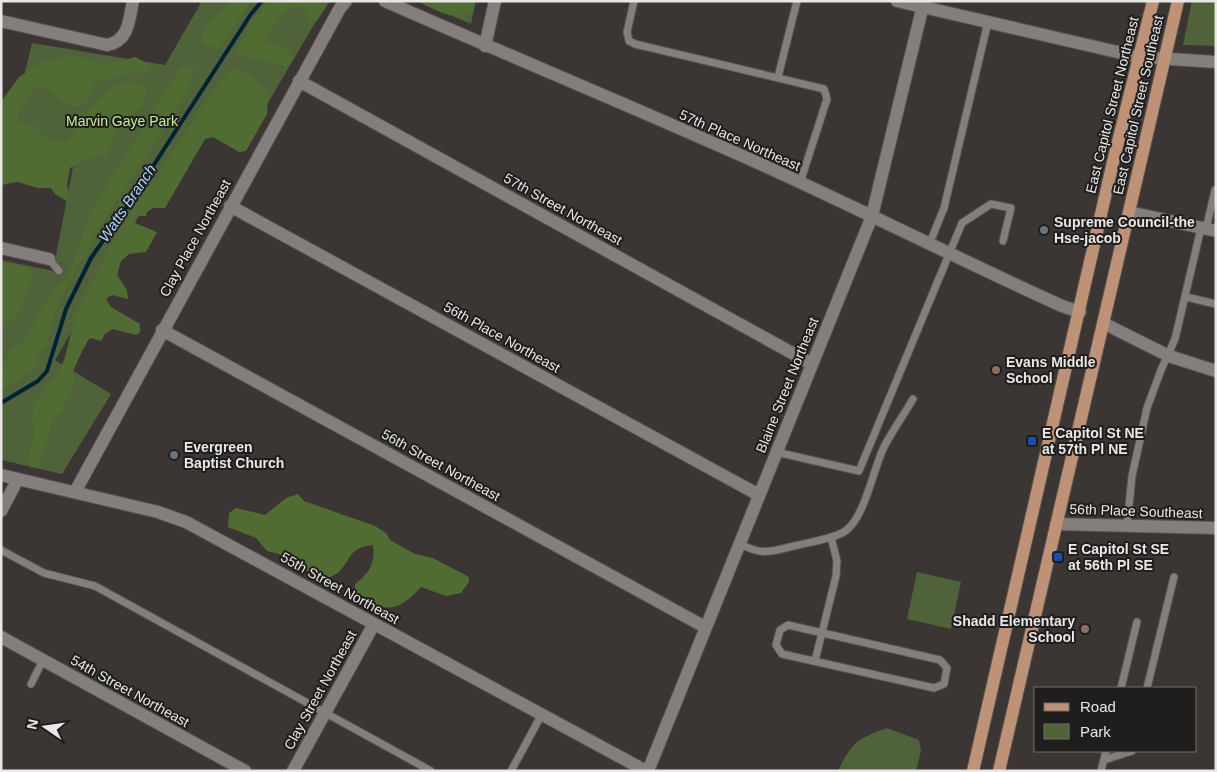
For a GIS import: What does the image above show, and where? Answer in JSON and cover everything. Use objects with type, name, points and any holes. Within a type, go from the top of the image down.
[{"type":"main road","name":"East Capitol Street Northeast","points":[[973,771],[1153,1]]},
{"type":"main road","name":"East Capitol Street Southeast","points":[[999,771],[1178,1]]},
{"type":"street","points":[[1,21],[106,44],[116,43],[124,36],[133,1]]},
{"type":"street","name":"Clay Place Northeast","points":[[75,492],[230,206],[340,8],[346,1]]},
{"type":"street","name":"57th Place Northeast","points":[[385,1],[800,183],[872,216],[949,255],[1080,312]]},
{"type":"street","points":[[485,46],[495,1]]},
{"type":"street","points":[[897,1],[923,4],[988,22],[1140,57],[1216,62]]},
{"type":"street","name":"Blaine Street Northeast","points":[[647,771],[872,216],[923,4]]},
{"type":"street","name":"57th Street Northeast","points":[[299,81],[812,364]]},
{"type":"street","name":"56th Place Northeast","points":[[230,206],[759,495]]},
{"type":"street","points":[[1129,212],[1208,230]]},
{"type":"street","points":[[1,248],[49,259]]},
{"type":"street","points":[[1103,323],[1169,356],[1216,371]]},
{"type":"street","name":"56th Street Northeast","points":[[162,330],[705,628]]},
{"type":"street","name":"55th Street Northeast","points":[[1,475],[75,492],[186,522],[647,771]]},
{"type":"street","points":[[1,511],[18,479]]},
{"type":"street","name":"56th Place Southeast","points":[[1056,524],[1216,528]]},
{"type":"street","name":"Clay Street Northeast","points":[[293,771],[374,624]]},
{"type":"street","name":"54th Street Northeast","points":[[1,637],[245,771]]},
{"type":"lane","points":[[634,1],[627,32],[629,41],[824,88],[827,99],[800,183]]},
{"type":"lane","points":[[778,77],[797,1]]},
{"type":"lane","points":[[929,245],[944,208],[988,22]]},
{"type":"lane","points":[[1127,526],[1132,476],[1148,408],[1161,370],[1175,340],[1186,297],[1208,230],[1215,190]]},
{"type":"lane","points":[[776,452],[859,471],[962,223],[991,204],[1011,208],[1003,241]]},
{"type":"lane","points":[[49,259],[59,271]]},
{"type":"lane","points":[[1186,297],[1216,304]]},
{"type":"lane","points":[[739,543],[752,551],[764,553],[843,533],[859,515],[884,446],[913,399]]},
{"type":"lane","points":[[815,661],[836,576],[836,562],[831,537]]},
{"type":"lane","points":[[1,550],[44,573],[95,586],[431,771]]},
{"type":"lane","points":[[1147,687],[1174,577]]},
{"type":"lane","points":[[1121,687],[1137,622]]},
{"type":"lane","points":[[788,625],[940,660],[947,668],[944,684],[934,688],[815,661],[782,654],[776,646],[780,630],[788,625]]},
{"type":"lane","points":[[31,684],[43,660]]},
{"type":"lane","points":[[512,771],[542,714]]},
{"type":"lane","points":[[1101,771],[1106,752]]},
{"type":"lane","points":[[1104,760],[1129,752]]},
{"type":"green space","name":"Marvin Gaye Park","points":[[202,1],[328,1],[249,135],[202,108],[55,360],[111,394],[62,474],[1,460],[1,260],[53,271],[74,162],[8,143],[32,43],[165,65]]},
{"type":"green space","points":[[231,1],[251,1],[220,48],[206,44],[201,39],[204,29]]},
{"type":"green space","points":[[270,1],[330,1],[316,22],[310,21],[305,9],[297,6],[288,10],[267,33],[265,37],[267,42],[284,47],[292,55],[293,60],[287,66],[243,57],[236,51],[251,20]]},
{"type":"green space","points":[[417,1],[476,1],[471,24]]},
{"type":"green space","points":[[417,1],[475,1],[474,9],[467,14],[453,16]]},
{"type":"green space","points":[[1192,1],[1216,1],[1216,46],[1183,45]]},
{"type":"green space","points":[[73,56],[98,63],[115,63],[135,57],[147,63],[150,70],[147,73],[130,73],[96,82],[86,103],[79,106],[70,105],[44,87],[38,88],[31,93],[19,111],[19,122],[34,127],[53,141],[67,142],[97,101],[118,83],[125,81],[133,82],[147,87],[143,103],[119,128],[107,156],[92,157],[70,168],[67,184],[70,203],[55,194],[51,188],[37,188],[18,182],[1,185],[1,102],[19,77],[43,62]]},
{"type":"green space","points":[[190,66],[194,72],[186,95],[93,237],[86,255],[80,261],[57,305],[47,345],[36,357],[38,366],[35,370],[23,375],[17,382],[1,391],[1,376],[5,369],[3,363],[9,351],[24,340],[47,300],[66,278],[75,258],[90,212],[181,67]]},
{"type":"green space","points":[[235,69],[254,78],[268,94],[267,114],[246,151],[239,152],[213,137],[205,139],[165,208],[153,208],[147,212],[146,216],[136,216],[135,223],[157,232],[146,252],[129,254],[121,261],[117,275],[127,290],[128,299],[112,295],[106,299],[111,307],[140,324],[140,332],[137,335],[112,329],[105,334],[101,341],[90,338],[75,368],[73,375],[75,383],[64,406],[63,413],[54,417],[52,421],[39,466],[31,468],[28,459],[35,434],[32,413],[34,406],[45,388],[58,375],[65,357],[76,313],[109,248],[146,189],[158,176],[218,84],[228,72]]},
{"type":"green space","points":[[1,262],[31,268],[34,274],[27,291],[23,309],[1,330]]},
{"type":"green space","points":[[298,494],[304,501],[375,526],[386,533],[390,540],[415,554],[433,558],[469,577],[469,582],[461,593],[446,596],[421,587],[405,602],[397,606],[382,607],[373,604],[355,592],[355,584],[368,572],[372,562],[373,545],[365,546],[355,551],[339,572],[325,579],[302,569],[279,554],[267,551],[256,538],[228,527],[229,513],[236,508],[265,515],[286,498]]},
{"type":"green space","points":[[917,572],[961,582],[951,629],[907,619]]},
{"type":"green space","points":[[887,728],[919,740],[921,751],[916,771],[838,771],[847,754],[856,743],[869,735]]},
{"type":"waterway","name":"Watts Branch","points":[[1,403],[38,381],[47,371],[66,309],[91,258],[128,205],[251,14],[262,1]]},
{"type":"place","name":"Supreme Council-the Hse-jacob","points":[[1044,230]]},
{"type":"place","name":"Evans Middle School","points":[[996,370]]},
{"type":"place","name":"E Capitol St NE at 57th Pl NE","points":[[1032,441]]},
{"type":"place","name":"Evergreen Baptist Church","points":[[174,455]]},
{"type":"place","name":"E Capitol St SE at 56th Pl SE","points":[[1058,557]]},
{"type":"place","name":"Shadd Elementary School","points":[[1085,629]]}]
